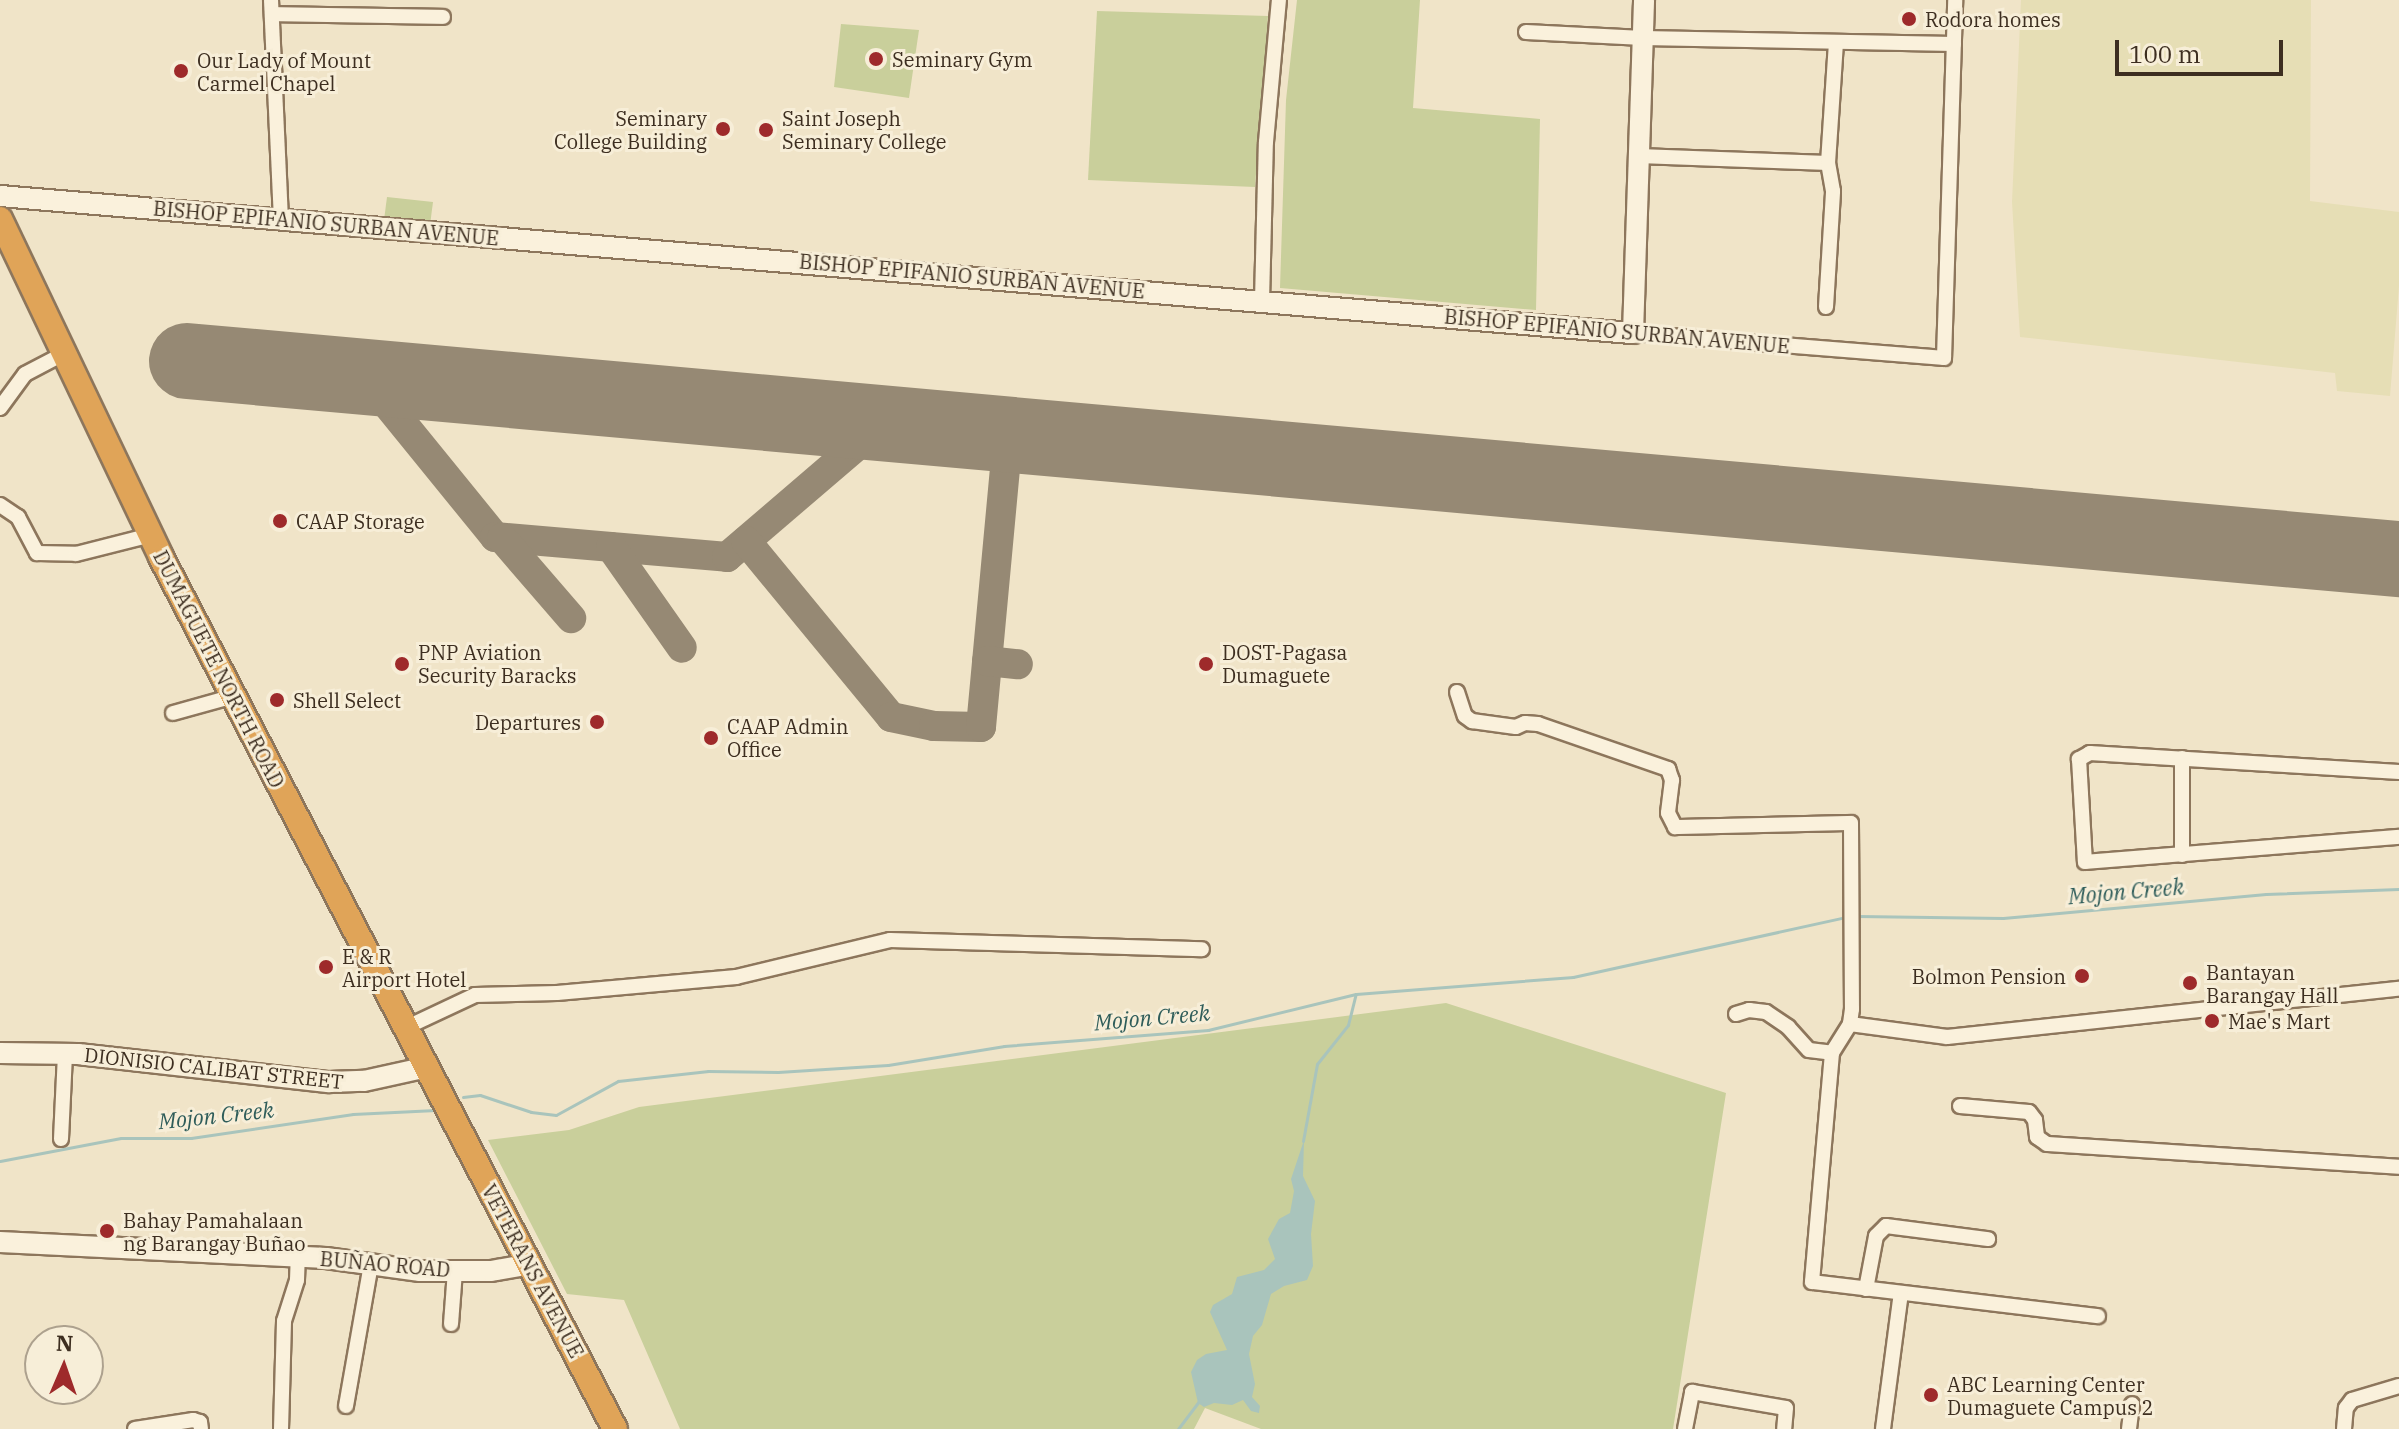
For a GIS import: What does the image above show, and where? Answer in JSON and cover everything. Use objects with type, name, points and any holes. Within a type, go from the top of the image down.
[{"type":"highway","name":"DUMAGUETE NORTH ROAD","points":[[1,224],[9,260],[65,353],[151,535],[450,1114]]},
{"type":"highway","name":"VETERANS AVENUE","points":[[450,1114],[615,1429]]},
{"type":"street","points":[[1262,301],[1266,142],[1279,0]]},
{"type":"street","points":[[1633,333],[1644,0]]},
{"type":"street","points":[[1526,32],[1643,38],[1954,44],[1955,0]]},
{"type":"street","points":[[281,219],[272,7],[443,17]]},
{"type":"street","points":[[1826,307],[1833,191],[1828,163],[1836,42]]},
{"type":"street","name":"BISHOP EPIFANIO SURBAN AVENUE","points":[[0,196],[1944,358],[1954,44]]},
{"type":"street","points":[[1639,156],[1828,163]]},
{"type":"street","points":[[0,408],[25,374],[65,353]]},
{"type":"street","points":[[0,505],[18,517],[37,553],[76,554],[151,535]]},
{"type":"street","points":[[1457,692],[1465,716],[1472,721],[1516,727],[1538,724],[1668,769],[1672,780],[1668,813],[1675,827],[1851,823],[1850,1024],[1832,1053],[1812,1282],[2098,1316]]},
{"type":"street","points":[[173,713],[234,696]]},
{"type":"street","points":[[2399,772],[2090,753],[2079,759],[2085,862],[2399,837]]},
{"type":"street","points":[[2182,758],[2182,855]]},
{"type":"street","points":[[407,1027],[475,995],[557,993],[736,977],[890,940],[1202,949]]},
{"type":"street","points":[[1850,1024],[1947,1037],[2399,989]]},
{"type":"street","points":[[1736,1014],[1749,1010],[1766,1012],[1788,1027],[1809,1050],[1832,1053]]},
{"type":"street","name":"DIONISIO CALIBAT STREET","points":[[0,1053],[65,1054],[329,1082],[364,1081],[427,1067]]},
{"type":"street","points":[[61,1139],[65,1054]]},
{"type":"street","points":[[1960,1106],[2029,1112],[2035,1120],[2037,1137],[2047,1144],[2399,1167]]},
{"type":"street","points":[[1866,1289],[1876,1236],[1886,1226],[1988,1239]]},
{"type":"street","name":"BUÑAO ROAD","points":[[0,1242],[298,1256],[420,1271],[491,1271],[530,1264]]},
{"type":"street","points":[[281,1429],[284,1321],[297,1280],[298,1256]]},
{"type":"street","points":[[346,1406],[371,1264]]},
{"type":"street","points":[[451,1324],[455,1271]]},
{"type":"street","points":[[1883,1429],[1901,1293]]},
{"type":"street","points":[[2344,1429],[2346,1408],[2352,1400],[2399,1386]]},
{"type":"street","points":[[1685,1429],[1692,1392],[1786,1408],[1784,1429]]},
{"type":"street","points":[[2129,1429],[2132,1404]]},
{"type":"street","points":[[135,1429],[193,1420],[200,1422],[201,1429]]},
{"type":"shaded area","points":[[2021,0],[2311,0],[2310,201],[2399,212],[2399,286],[2390,396],[2337,391],[2335,373],[2020,337],[2012,202]]},
{"type":"green space","points":[[1297,0],[1420,0],[1413,108],[1540,119],[1536,310],[1280,288],[1286,100]]},
{"type":"green space","points":[[1097,11],[1268,16],[1255,187],[1088,180]]},
{"type":"green space","name":"Seminary Gym","points":[[841,24],[919,30],[909,98],[834,87]]},
{"type":"green space","points":[[387,197],[433,202],[430,225],[384,220]]},
{"type":"green space","points":[[1446,1003],[1726,1093],[1673,1429],[1261,1429],[1205,1408],[1194,1429],[680,1429],[624,1300],[567,1294],[488,1140],[569,1130],[639,1107]]},
{"type":"water","points":[[1304,1140],[1303,1176],[1315,1201],[1311,1234],[1313,1266],[1307,1280],[1284,1286],[1271,1294],[1262,1325],[1253,1336],[1249,1354],[1255,1384],[1252,1397],[1260,1406],[1259,1413],[1251,1411],[1243,1400],[1232,1405],[1214,1403],[1204,1407],[1198,1403],[1191,1372],[1197,1360],[1206,1354],[1227,1350],[1210,1312],[1213,1305],[1232,1294],[1237,1277],[1264,1270],[1275,1259],[1268,1239],[1279,1219],[1290,1213],[1294,1191],[1291,1179]]},
{"type":"waterway","name":"Mojon Creek","points":[[1857,916],[2003,918],[2266,894],[2399,889]]},
{"type":"waterway","name":"Mojon Creek","points":[[463,1097],[480,1095],[531,1112],[556,1115],[618,1081],[708,1071],[778,1072],[888,1065],[1004,1046],[1208,1030],[1356,994],[1573,977],[1846,917]]},
{"type":"waterway","points":[[1303,1141],[1317,1064],[1348,1025],[1356,994]]},
{"type":"waterway","name":"Mojon Creek","points":[[0,1161],[121,1138],[191,1138],[353,1114],[436,1110]]},
{"type":"waterway","points":[[1178,1429],[1200,1400]]},
{"type":"taxiway","points":[[365,377],[495,537],[727,557],[882,424]]},
{"type":"taxiway","points":[[746,541],[891,717],[934,726],[981,727],[1008,435]]},
{"type":"taxiway","points":[[502,538],[571,618]]},
{"type":"taxiway","points":[[611,547],[682,648]]},
{"type":"taxiway","points":[[987,661],[1018,664]]},
{"type":"runway","points":[[187,361],[2399,559]]},
{"type":"place","name":"Rodora homes","points":[[1909,19]]},
{"type":"place","name":"Seminary Gym","points":[[876,59]]},
{"type":"place","name":"Our Lady of Mount Carmel Chapel","points":[[181,71]]},
{"type":"place","name":"Seminary College Building","points":[[723,129]]},
{"type":"place","name":"Saint Joseph Seminary College","points":[[766,130]]},
{"type":"place","name":"CAAP Storage","points":[[280,521]]},
{"type":"place","name":"PNP Aviation Security Baracks","points":[[402,664]]},
{"type":"place","name":"DOST-Pagasa Dumaguete","points":[[1206,664]]},
{"type":"place","name":"Shell Select","points":[[277,700]]},
{"type":"place","name":"Departures","points":[[597,722]]},
{"type":"place","name":"CAAP Admin Office","points":[[711,738]]},
{"type":"place","name":"E & R Airport Hotel","points":[[326,967]]},
{"type":"place","name":"Bolmon Pension","points":[[2082,976]]},
{"type":"place","name":"Bantayan Barangay Hall","points":[[2190,983]]},
{"type":"place","name":"Mae's Mart","points":[[2212,1021]]},
{"type":"place","name":"Bahay Pamahalaan ng Barangay Buñao","points":[[107,1231]]},
{"type":"place","name":"ABC Learning Center Dumaguete Campus 2","points":[[1931,1395]]}]
